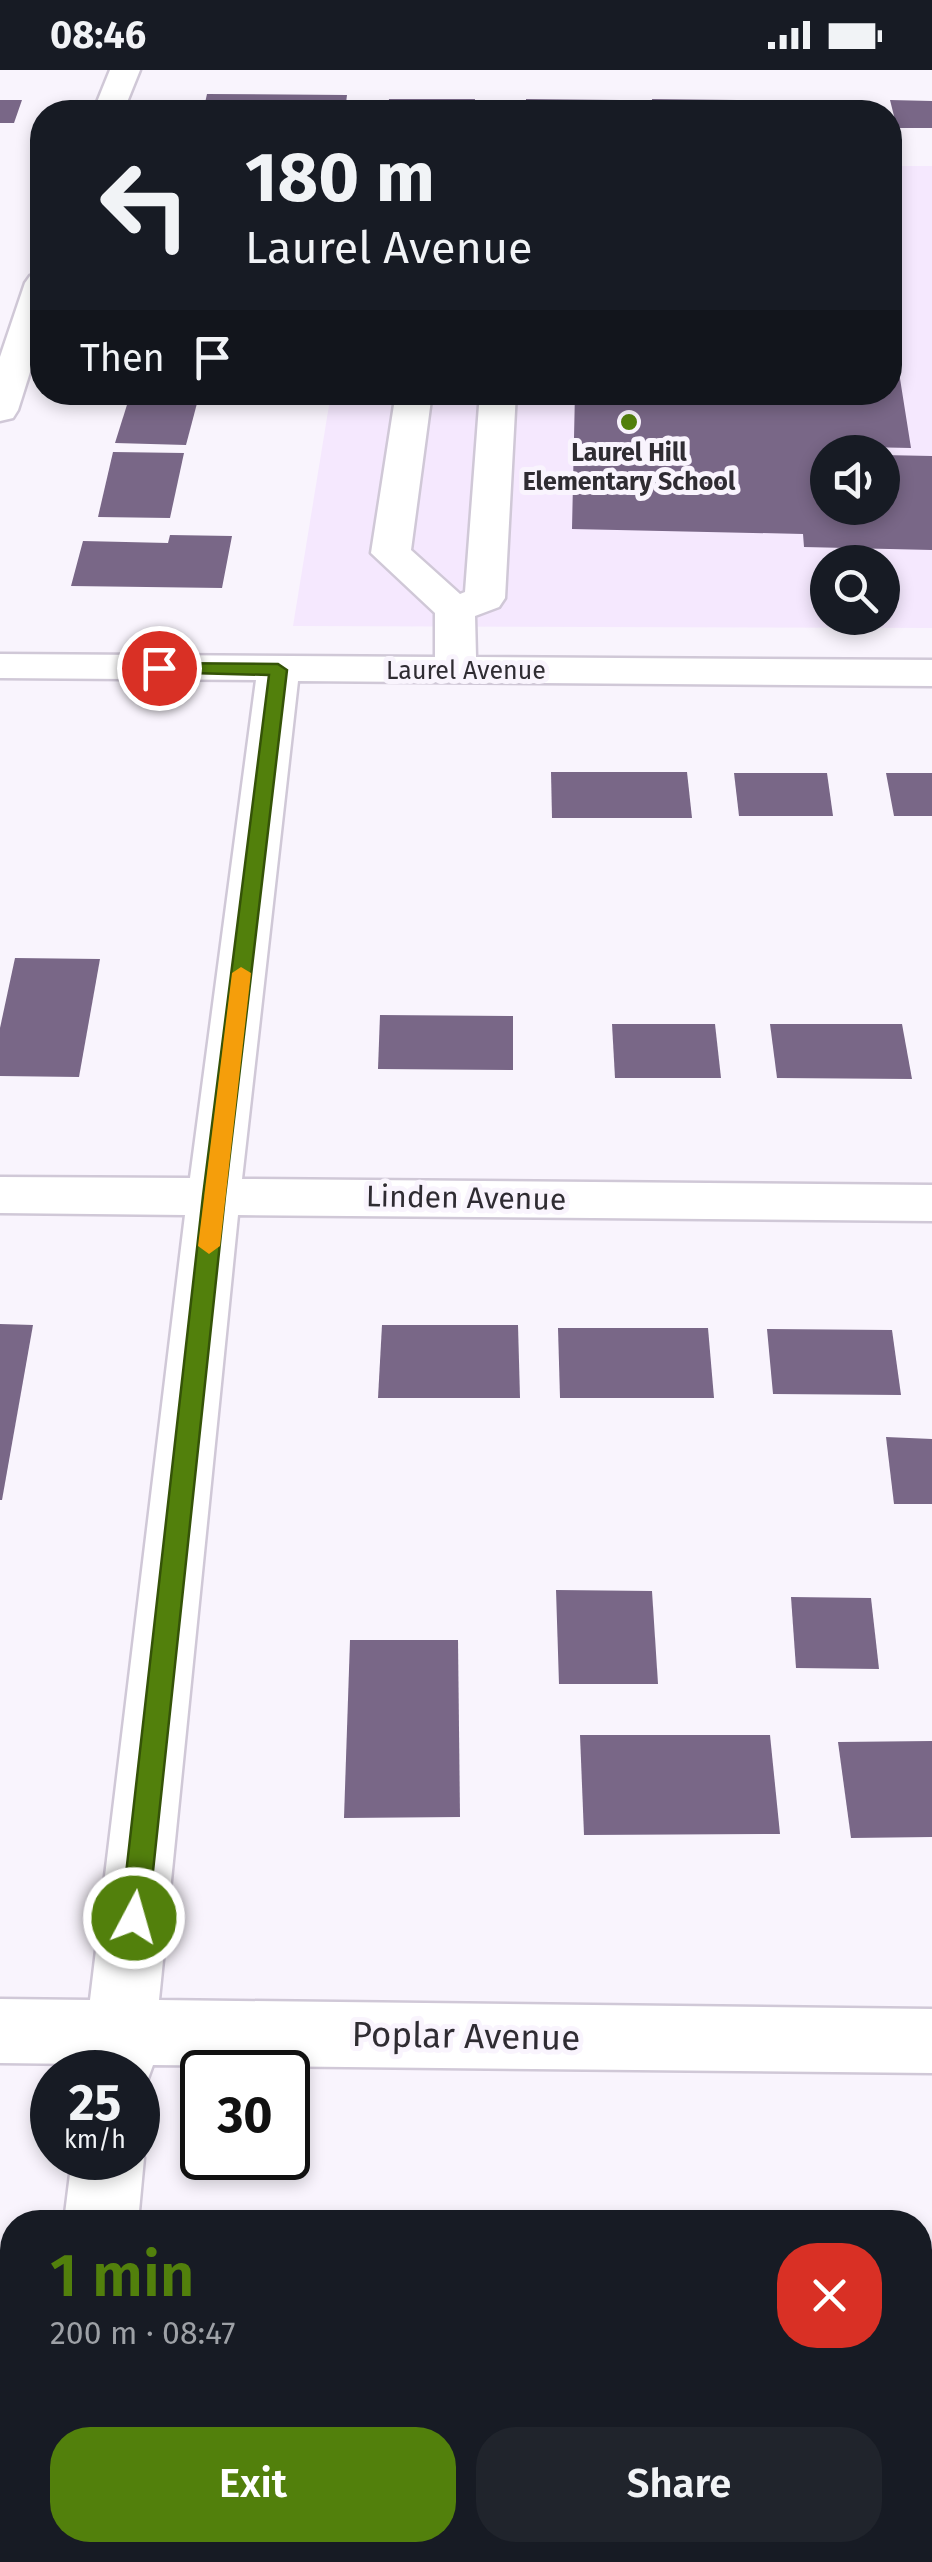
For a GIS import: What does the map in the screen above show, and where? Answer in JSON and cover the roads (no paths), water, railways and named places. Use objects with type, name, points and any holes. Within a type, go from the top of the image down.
[{"type":"street","points":[[113,100],[125,70]]},
{"type":"street","points":[[0,410],[13,328],[30,302]]},
{"type":"street","points":[[412,405],[391,553],[454,610],[456,670]]},
{"type":"street","points":[[454,610],[484,598],[497,405]]},
{"type":"street","name":"Laurel Avenue","points":[[0,666],[932,672]]},
{"type":"street","points":[[120,2050],[214,1196],[278,670]]},
{"type":"street","name":"Linden Avenue","points":[[0,1195],[932,1203]]},
{"type":"street","name":"Poplar Avenue","points":[[0,2031],[109,2050]]},
{"type":"street","name":"Poplar Avenue","points":[[160,2051],[932,2041]]},
{"type":"street","points":[[102,2210],[106,2180]]},
{"type":"place","name":"Laurel Hill Elementary School","points":[[629,422]]}]
